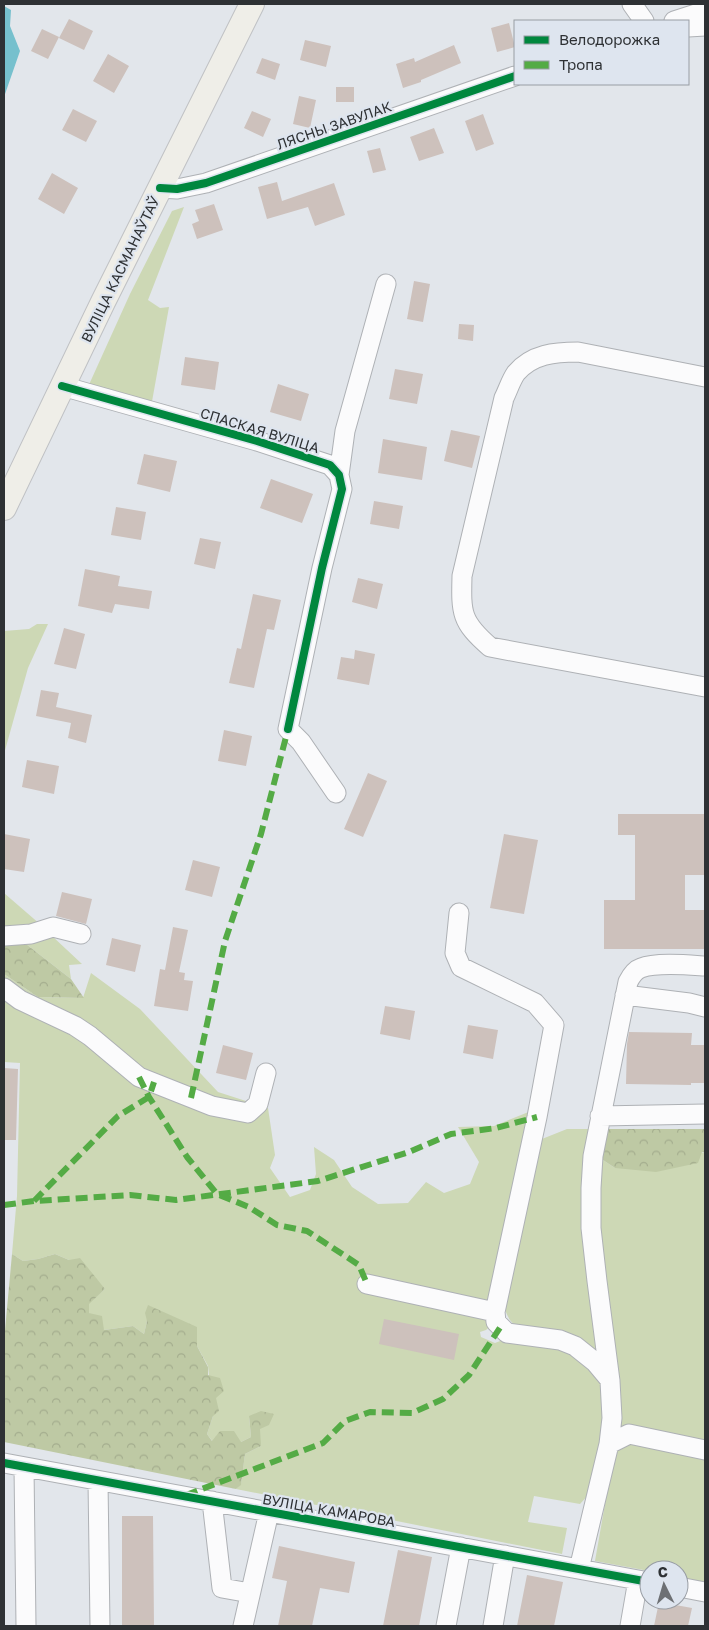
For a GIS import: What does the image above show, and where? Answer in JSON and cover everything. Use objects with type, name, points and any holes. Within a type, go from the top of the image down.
[{"type":"main road","name":"ВУЛІЦА КАСМАНАЎТАЎ","points":[[4,508],[62,386],[252,4]]},
{"type":"street","points":[[632,4],[643,20]]},
{"type":"street","points":[[677,20],[705,11]]},
{"type":"street","points":[[689,27],[705,26]]},
{"type":"street","name":"ЛЯСНЫ ЗАВУЛАК","points":[[160,188],[177,189],[206,183],[514,76]]},
{"type":"street","points":[[336,793],[301,742],[288,729],[322,568],[342,489],[339,475],[345,431],[386,284]]},
{"type":"street","points":[[705,377],[578,352],[558,352],[536,357],[516,373],[504,398],[462,576],[462,602],[464,618],[474,634],[490,647],[705,688]]},
{"type":"street","name":"СПАСКАЯ ВУЛІЦА","points":[[62,386],[256,441],[330,465],[339,475]]},
{"type":"street","points":[[459,913],[455,953],[461,967],[535,1003],[554,1025],[537,1117],[495,1312],[496,1322],[507,1332],[560,1340],[575,1346],[595,1362],[610,1381]]},
{"type":"street","points":[[4,936],[31,934],[53,927],[81,934]]},
{"type":"street","points":[[579,1569],[608,1444],[612,1418],[610,1381],[591,1228],[592,1172],[600,1116],[625,995],[632,974],[640,968],[650,965],[705,966]]},
{"type":"street","points":[[4,988],[20,1000],[75,1026],[90,1036],[139,1077],[212,1106],[248,1113],[258,1104],[266,1073]]},
{"type":"street","points":[[625,995],[689,1002],[705,1007]]},
{"type":"street","points":[[600,1116],[705,1114]]},
{"type":"street","points":[[367,1284],[495,1312]]},
{"type":"street","points":[[608,1444],[629,1434],[705,1450]]},
{"type":"street","name":"ВУЛІЦА КАМАРОВА","points":[[4,1463],[639,1580]]},
{"type":"street","points":[[24,1467],[26,1626]]},
{"type":"street","points":[[98,1481],[100,1626]]},
{"type":"street","points":[[212,1502],[222,1588],[250,1593]]},
{"type":"street","points":[[243,1626],[269,1512]]},
{"type":"street","points":[[446,1626],[462,1547]]},
{"type":"street","points":[[493,1626],[505,1555]]},
{"type":"street","points":[[689,1589],[705,1592]]},
{"type":"street","points":[[630,1626],[639,1595]]},
{"type":"green space","points":[[184,207],[148,300],[160,308],[169,307],[151,407],[87,389],[130,294],[172,211]]},
{"type":"green space","points":[[37,624],[48,624],[28,668],[4,754],[4,631],[29,629]]},
{"type":"green space","points":[[4,893],[41,925],[4,933]]},
{"type":"green space","points":[[51,935],[82,964],[69,965],[71,979],[26,944],[9,941]]},
{"type":"green space","points":[[4,941],[26,944],[71,979],[84,998],[38,997],[4,974]]},
{"type":"green space","points":[[91,973],[140,1009],[218,1092],[268,1108],[275,1155],[270,1168],[290,1197],[310,1190],[316,1174],[314,1147],[334,1160],[352,1187],[378,1204],[408,1203],[426,1182],[444,1193],[470,1184],[479,1162],[458,1127],[494,1126],[531,1111],[494,1323],[486,1330],[480,1332],[481,1337],[495,1343],[508,1338],[559,1345],[604,1381],[608,1418],[591,1492],[580,1504],[534,1496],[528,1522],[567,1528],[562,1554],[236,1489],[241,1484],[245,1454],[261,1446],[249,1416],[251,1437],[241,1442],[213,1442],[207,1434],[213,1416],[208,1366],[197,1346],[173,1317],[149,1306],[144,1334],[133,1326],[104,1330],[89,1313],[89,1303],[105,1289],[69,1260],[55,1254],[23,1261],[12,1254],[17,1196],[20,1063],[4,1062],[4,974],[38,997],[83,998]]},
{"type":"green space","points":[[567,1129],[593,1129],[602,1354],[521,1329],[511,1321],[505,1309],[537,1141]]},
{"type":"green space","points":[[603,1129],[705,1129],[705,1152],[702,1152],[698,1163],[656,1172],[615,1168],[597,1156]]},
{"type":"green space","points":[[705,1152],[705,1443],[621,1431],[619,1427],[597,1227],[597,1156],[615,1168]]},
{"type":"green space","points":[[12,1254],[23,1261],[55,1254],[69,1260],[80,1258],[105,1289],[89,1304],[89,1313],[102,1316],[104,1330],[133,1326],[144,1334],[147,1321],[145,1313],[148,1305],[197,1327],[197,1346],[208,1367],[208,1375],[220,1378],[224,1391],[216,1398],[219,1411],[213,1416],[207,1434],[212,1441],[220,1431],[234,1431],[241,1442],[251,1437],[249,1416],[261,1411],[274,1414],[269,1425],[260,1429],[261,1446],[245,1454],[241,1485],[236,1489],[4,1442],[4,1341]]},
{"type":"green space","points":[[620,1442],[705,1452],[705,1583],[689,1579],[689,1560],[639,1560],[639,1569],[595,1561],[615,1447]]},
{"type":"water","points":[[4,6],[11,10],[10,26],[20,51],[4,97]]},
{"type":"building","points":[[69,19],[93,31],[84,50],[59,38]]},
{"type":"building","points":[[509,23],[514,47],[497,52],[491,28]]},
{"type":"building","points":[[42,29],[59,37],[48,59],[31,51]]},
{"type":"building","points":[[305,40],[331,46],[326,67],[300,60]]},
{"type":"building","points":[[454,45],[461,63],[421,80],[421,82],[403,88],[396,64],[414,58],[415,62]]},
{"type":"building","points":[[108,54],[129,66],[114,93],[93,81]]},
{"type":"building","points":[[262,58],[280,64],[275,80],[256,73]]},
{"type":"building","points":[[336,87],[354,87],[354,102],[336,102]]},
{"type":"building","points":[[299,96],[316,100],[310,128],[293,124]]},
{"type":"building","points":[[73,109],[97,121],[86,142],[62,130]]},
{"type":"building","points":[[252,111],[271,119],[263,137],[244,128]]},
{"type":"building","points":[[483,114],[494,144],[476,151],[465,121]]},
{"type":"building","points":[[434,128],[444,153],[419,161],[410,137]]},
{"type":"building","points":[[380,148],[386,170],[373,173],[367,151]]},
{"type":"building","points":[[52,173],[78,188],[64,214],[38,199]]},
{"type":"building","points":[[277,182],[282,201],[334,183],[345,215],[315,226],[308,207],[267,219],[258,187]]},
{"type":"building","points":[[214,204],[223,230],[197,239],[192,224],[199,221],[195,210]]},
{"type":"building","points":[[414,281],[430,284],[423,322],[407,319]]},
{"type":"building","points":[[459,324],[474,325],[473,341],[458,339]]},
{"type":"building","points":[[185,357],[219,362],[215,390],[181,385]]},
{"type":"building","points":[[395,369],[423,374],[417,404],[389,399]]},
{"type":"building","points":[[278,384],[309,394],[301,421],[270,412]]},
{"type":"building","points":[[451,430],[480,436],[472,468],[444,461]]},
{"type":"building","points":[[383,439],[427,447],[422,480],[378,473]]},
{"type":"building","points":[[144,454],[177,461],[170,492],[137,484]]},
{"type":"building","points":[[271,479],[313,494],[302,523],[260,508]]},
{"type":"building","points":[[374,501],[403,506],[399,529],[370,524]]},
{"type":"building","points":[[116,507],[146,512],[141,540],[111,535]]},
{"type":"building","points":[[200,538],[221,542],[215,569],[194,564]]},
{"type":"building","points":[[85,569],[120,576],[118,586],[152,591],[149,609],[115,604],[112,613],[78,606]]},
{"type":"building","points":[[358,578],[383,584],[377,609],[352,602]]},
{"type":"building","points":[[253,594],[281,600],[274,630],[267,629],[254,688],[229,683],[237,648],[241,649]]},
{"type":"building","points":[[64,628],[85,634],[76,669],[54,664]]},
{"type":"building","points":[[355,650],[375,654],[369,685],[337,679],[341,657],[354,659]]},
{"type":"building","points":[[41,690],[59,693],[56,707],[92,715],[86,743],[68,738],[71,723],[36,716]]},
{"type":"building","points":[[224,730],[252,736],[246,766],[218,761]]},
{"type":"building","points":[[27,760],[59,766],[54,794],[22,787]]},
{"type":"building","points":[[368,773],[387,781],[363,837],[344,829]]},
{"type":"building","points":[[618,814],[705,814],[705,875],[685,875],[685,910],[705,910],[705,949],[604,949],[604,900],[635,900],[635,835],[618,835]]},
{"type":"building","points":[[4,834],[30,839],[24,872],[4,869]]},
{"type":"building","points":[[504,834],[538,840],[524,914],[490,908]]},
{"type":"building","points":[[193,860],[220,867],[212,897],[185,890]]},
{"type":"building","points":[[62,892],[92,899],[86,924],[56,916]]},
{"type":"building","points":[[173,927],[188,930],[179,972],[185,973],[184,980],[193,981],[188,1011],[154,1006],[160,969],[165,970]]},
{"type":"building","points":[[112,938],[141,945],[135,972],[106,965]]},
{"type":"building","points":[[385,1006],[415,1011],[410,1040],[380,1034]]},
{"type":"building","points":[[468,1025],[498,1030],[493,1059],[463,1053]]},
{"type":"building","points":[[629,1032],[692,1033],[691,1045],[705,1045],[705,1083],[691,1083],[691,1085],[626,1084]]},
{"type":"building","points":[[223,1045],[253,1053],[246,1080],[216,1073]]},
{"type":"building","points":[[4,1068],[18,1069],[16,1140],[4,1140]]},
{"type":"building","points":[[384,1319],[459,1334],[454,1360],[379,1344]]},
{"type":"building","points":[[122,1516],[153,1516],[154,1626],[122,1626]]},
{"type":"building","points":[[279,1546],[355,1562],[349,1593],[320,1588],[312,1626],[278,1626],[287,1581],[272,1578]]},
{"type":"building","points":[[398,1550],[432,1557],[419,1626],[383,1626]]},
{"type":"building","points":[[527,1575],[563,1582],[554,1626],[517,1626]]},
{"type":"building","points":[[689,1607],[692,1608],[688,1626],[654,1626],[657,1610],[689,1610]]},
{"type":"marked path","points":[[191,1098],[225,941],[261,834],[288,729]]},
{"type":"marked path","points":[[139,1077],[149,1097],[187,1157],[217,1194],[249,1207],[277,1225],[307,1231],[359,1265],[367,1284]]},
{"type":"marked path","points":[[34,1201],[118,1116],[149,1097],[154,1082]]},
{"type":"marked path","points":[[4,1205],[34,1201],[130,1195],[176,1200],[318,1181],[409,1152],[451,1134],[496,1128],[537,1117]]},
{"type":"marked path","points":[[186,1495],[323,1443],[345,1421],[370,1412],[412,1413],[443,1399],[469,1375],[501,1326]]},
{"type":"cycle path","points":[[160,188],[177,189],[206,183],[514,76]]},
{"type":"cycle path","points":[[62,386],[257,441],[330,465],[339,475],[342,489],[322,568],[288,729]]},
{"type":"cycle path","points":[[4,1463],[639,1580]]}]
